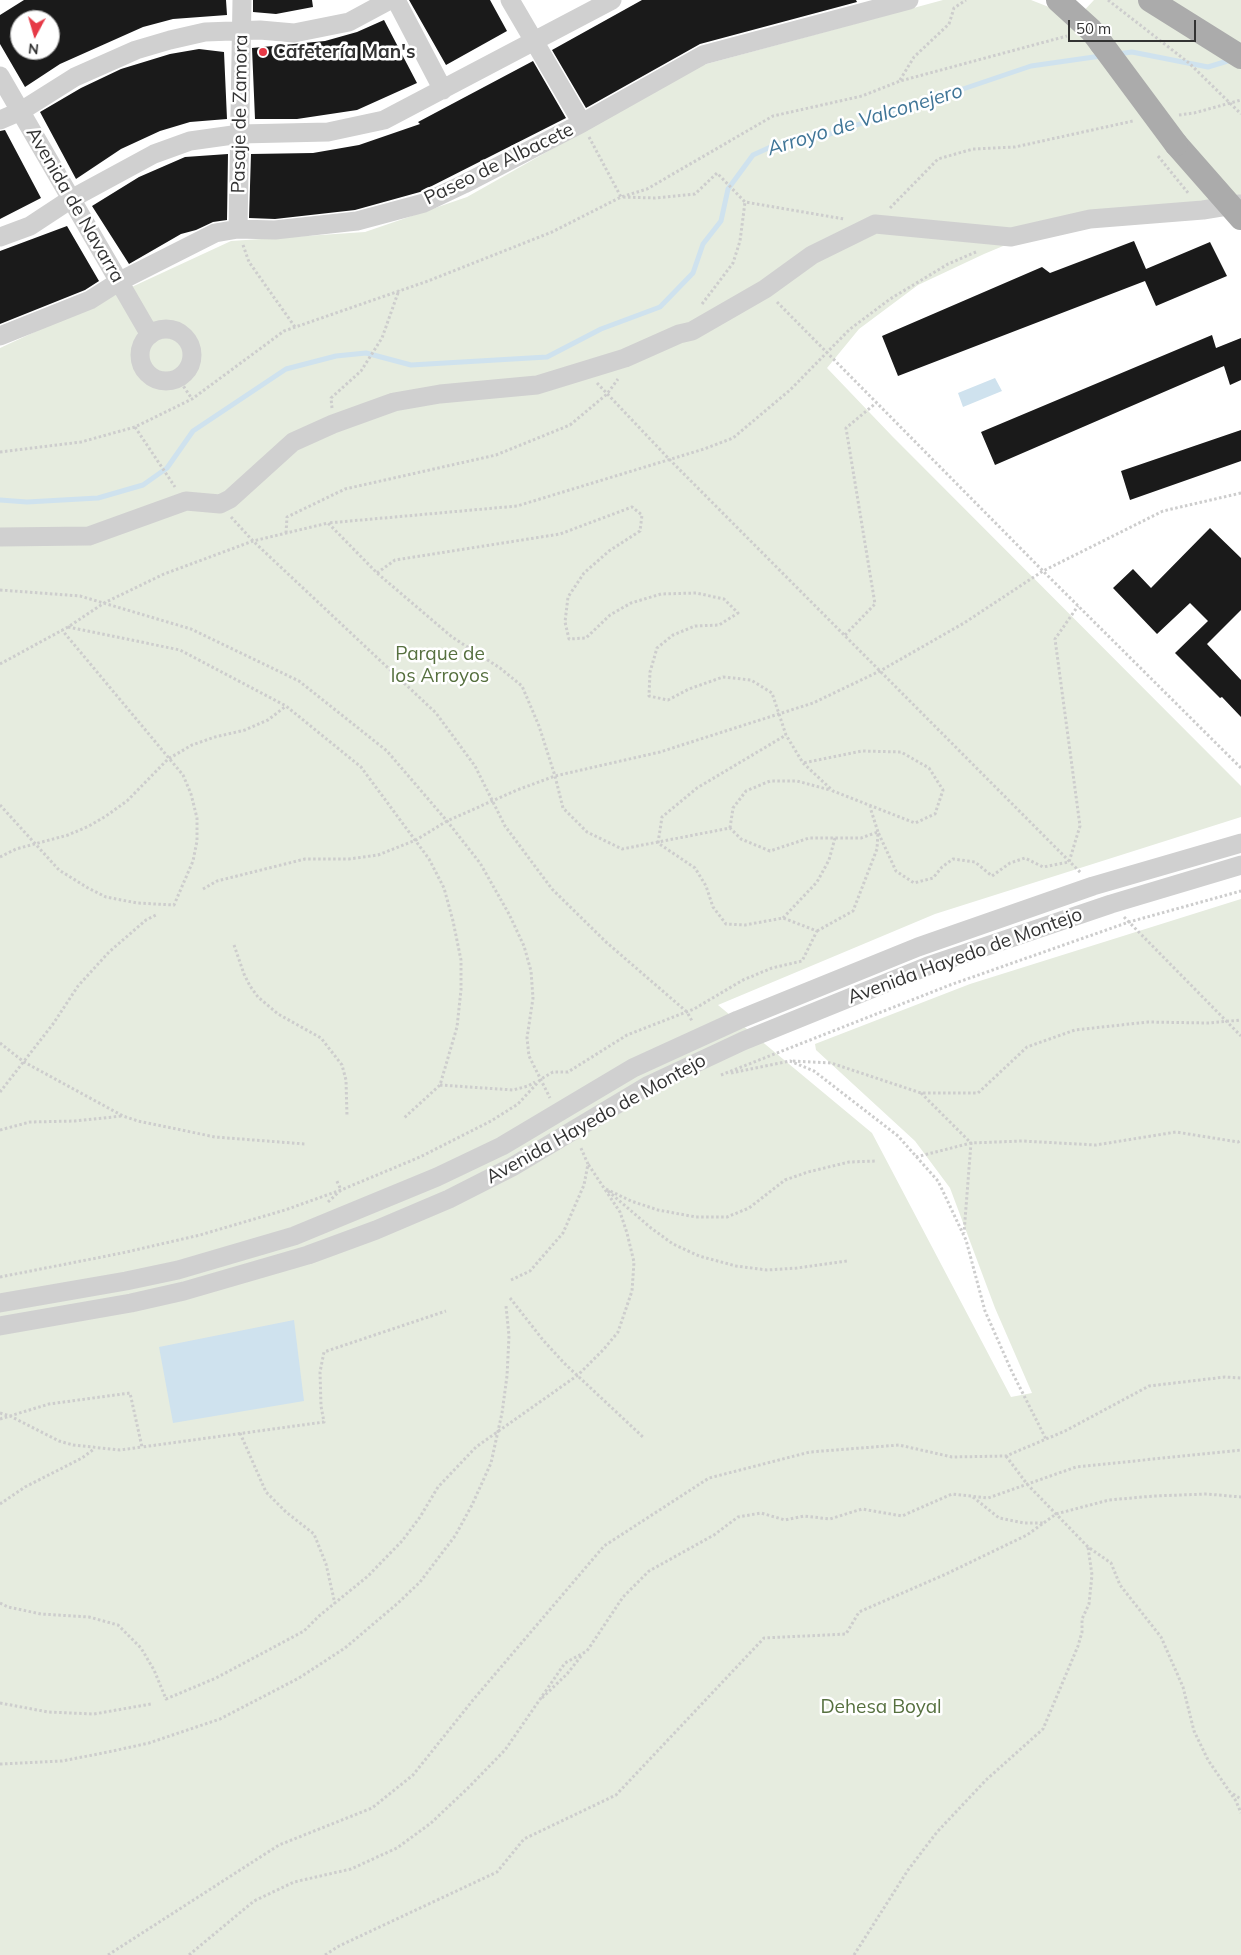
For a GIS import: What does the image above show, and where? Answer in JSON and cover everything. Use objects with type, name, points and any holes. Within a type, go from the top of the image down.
[{"type":"main road","points":[[1058,0],[1096,36],[1176,144],[1237,209]]},
{"type":"main road","points":[[1150,0],[1241,57]]},
{"type":"street","name":"Pasaje de Zamora","points":[[238,229],[242,0]]},
{"type":"street","points":[[0,120],[20,111],[75,77],[136,50],[205,32],[294,33],[349,22],[390,0]]},
{"type":"street","points":[[396,0],[443,90]]},
{"type":"street","points":[[510,0],[582,123]]},
{"type":"street","points":[[0,237],[30,226],[71,199],[154,154],[190,141],[240,134],[328,132],[384,120],[612,0]]},
{"type":"street","name":"Paseo de Albacete","points":[[0,336],[90,300],[120,281],[215,233],[238,229],[275,230],[357,221],[424,202],[464,184],[582,123],[703,54],[909,0]]},
{"type":"street","name":"Avenida de Navarra","points":[[0,76],[150,334]]},
{"type":"street","points":[[0,537],[89,536],[186,501],[220,504],[230,499],[293,442],[333,424],[394,402],[440,394],[538,385],[637,353],[679,334],[692,331],[765,289],[812,255],[875,224],[1011,237],[1090,219],[1237,209]]},
{"type":"street","points":[[166,329],[175,330],[188,341],[192,349],[190,366],[178,378],[162,380],[147,372],[143,365],[141,348],[150,334],[166,329]]},
{"type":"street","points":[[0,1303],[161,1274],[294,1236],[437,1177],[502,1146],[633,1068],[738,1020],[918,947],[1093,886],[1241,843]]},
{"type":"street","name":"Avenida Hayedo de Montejo","points":[[0,1326],[131,1304],[184,1291],[308,1255],[376,1230],[449,1199],[512,1167],[649,1085],[743,1041],[928,966],[1111,904],[1241,865]]},
{"type":"path","points":[[900,81],[914,57],[949,24],[954,8],[966,0]]},
{"type":"path","points":[[1108,0],[1189,63],[1241,114]]},
{"type":"path","points":[[0,452],[81,442],[135,426],[192,399],[284,331],[552,232],[621,198],[646,189],[773,116],[862,96],[900,81],[1096,36]]},
{"type":"path","points":[[621,198],[655,198],[695,194],[717,173],[745,202],[875,224],[938,159],[973,149],[1015,146],[1134,121]]},
{"type":"path","points":[[582,123],[621,198]]},
{"type":"path","points":[[701,306],[733,263],[740,241],[745,202]]},
{"type":"path","points":[[238,229],[249,262],[295,327]]},
{"type":"path","points":[[0,664],[68,627],[104,604],[164,574],[253,541],[328,523],[518,506],[669,460],[733,438],[790,390],[850,329],[890,299],[948,264],[1011,237]]},
{"type":"path","points":[[765,289],[876,403],[1241,768]]},
{"type":"path","points":[[333,424],[331,398],[361,371],[382,338],[399,290]]},
{"type":"path","points":[[286,533],[287,518],[345,489],[496,455],[570,425],[607,394],[637,353]]},
{"type":"path","points":[[585,370],[669,460],[1093,886]]},
{"type":"path","points":[[178,378],[192,399]]},
{"type":"path","points":[[845,635],[875,604],[846,428],[876,403]]},
{"type":"path","points":[[135,426],[171,483]]},
{"type":"path","points":[[203,889],[216,881],[305,858],[349,859],[378,855],[416,840],[447,821],[555,776],[660,752],[813,703],[880,671],[964,623],[1043,571],[1163,511],[1241,493]]},
{"type":"path","points":[[220,504],[253,541],[436,713],[475,766],[505,826],[552,889],[606,942],[687,1012]]},
{"type":"path","points":[[377,573],[395,560],[560,534],[632,507],[642,515],[640,531],[609,551],[584,573],[568,597],[565,622],[569,639],[586,638],[610,616],[632,602],[660,594],[696,593],[724,599],[738,613],[719,625],[695,626],[673,635],[657,648],[650,672],[649,696],[668,700],[689,689],[723,677],[751,680],[772,693],[786,735],[802,763],[833,791]]},
{"type":"path","points":[[328,523],[377,573],[452,637],[500,668],[522,686],[539,726],[563,808],[587,832],[622,849],[730,828]]},
{"type":"path","points":[[0,590],[80,596],[191,629],[299,681],[387,751],[480,863],[509,914],[524,946],[531,971],[532,998],[527,1038],[529,1056],[559,1112]]},
{"type":"path","points":[[1069,862],[1080,826],[1055,639],[1078,606]]},
{"type":"path","points":[[68,627],[180,650],[286,706],[361,767],[416,840],[429,859],[444,888],[461,960],[461,990],[457,1027],[440,1085],[404,1118]]},
{"type":"path","points":[[0,805],[59,870],[106,898],[137,903],[174,905],[193,861],[197,841],[197,818],[191,794],[183,774],[168,759],[62,630]]},
{"type":"path","points":[[0,857],[16,849],[68,835],[106,816],[127,801],[168,759],[192,745],[244,730],[268,720],[286,706]]},
{"type":"path","points":[[658,842],[662,817],[697,788],[786,735]]},
{"type":"path","points":[[730,828],[732,808],[746,791],[770,781],[798,781],[833,791],[870,807],[915,822],[935,814],[943,790],[929,768],[901,752],[862,752],[802,763]]},
{"type":"path","points":[[870,807],[878,832],[896,871],[914,883],[933,878],[953,859],[975,862],[992,876],[1010,863],[1025,858],[1043,867],[1069,862]]},
{"type":"path","points":[[730,828],[741,839],[770,850],[809,838],[861,838],[878,832]]},
{"type":"path","points":[[440,1085],[514,1090],[528,1086],[553,1072],[568,1072],[627,1035],[687,1012],[743,980],[772,968],[802,961],[817,931],[854,911],[877,849],[878,832]]},
{"type":"path","points":[[783,918],[817,882],[829,860],[835,838]]},
{"type":"path","points":[[658,842],[695,868],[706,886],[713,907],[726,924],[745,925],[783,918],[817,931]]},
{"type":"path","points":[[1241,891],[1129,922],[950,985],[721,1075],[790,1061],[830,1063],[920,1093],[978,1093],[1026,1048],[1075,1030],[1148,1022],[1227,1022],[1241,1020]]},
{"type":"path","points":[[1111,904],[1241,1036]]},
{"type":"path","points":[[0,1092],[53,1024],[78,986],[109,952],[146,920],[156,915]]},
{"type":"path","points":[[234,945],[244,974],[258,997],[278,1014],[321,1038],[342,1065],[346,1080],[345,1107],[347,1116]]},
{"type":"path","points":[[0,1043],[24,1062],[123,1116],[138,1121],[215,1137],[305,1144]]},
{"type":"path","points":[[790,1061],[814,1071],[898,1136],[938,1181],[964,1235],[985,1311],[1012,1372],[1046,1439]]},
{"type":"path","points":[[0,1277],[200,1235],[285,1210],[332,1193],[420,1157],[491,1121],[518,1104],[541,1079]]},
{"type":"path","points":[[920,1093],[971,1144],[964,1235]]},
{"type":"path","points":[[0,1130],[30,1122],[75,1121],[123,1116]]},
{"type":"path","points":[[0,1603],[8,1607],[42,1614],[89,1617],[118,1625],[141,1648],[154,1670],[166,1698],[216,1678],[304,1631],[368,1576],[402,1541],[420,1517],[438,1487],[476,1447],[578,1375],[604,1350],[618,1332],[632,1291],[634,1262],[620,1212],[588,1164],[570,1132]]},
{"type":"path","points":[[916,1156],[971,1144],[1022,1140],[1096,1144],[1176,1132],[1238,1142],[1241,1140]]},
{"type":"path","points":[[606,1189],[631,1201],[658,1210],[696,1217],[727,1217],[749,1208],[785,1180],[849,1162],[876,1161]]},
{"type":"path","points":[[511,1280],[530,1271],[563,1233],[584,1185],[588,1164]]},
{"type":"path","points":[[606,1189],[651,1228],[673,1244],[699,1256],[736,1266],[767,1270],[846,1261]]},
{"type":"path","points":[[510,1298],[543,1340],[644,1438]]},
{"type":"path","points":[[0,1764],[62,1761],[108,1752],[150,1743],[220,1719],[299,1678],[337,1653],[374,1624],[420,1582],[455,1536],[472,1505],[491,1463],[507,1376],[509,1336],[506,1306]]},
{"type":"path","points":[[0,1413],[10,1416],[59,1441],[94,1449],[120,1450],[324,1422],[320,1406],[320,1372],[324,1352],[446,1311]]},
{"type":"path","points":[[108,1955],[279,1845],[372,1808],[413,1776],[473,1700],[604,1546],[709,1478],[810,1452],[899,1445],[952,1457],[1006,1456],[1046,1439],[1149,1386],[1225,1377],[1241,1378]]},
{"type":"path","points":[[0,1419],[49,1404],[130,1393],[142,1447]]},
{"type":"path","points":[[240,1433],[266,1492],[286,1512],[314,1534],[326,1564],[335,1604]]},
{"type":"path","points":[[0,1504],[32,1484],[82,1458],[94,1449]]},
{"type":"path","points":[[189,1955],[254,1901],[294,1882],[351,1869],[397,1848],[431,1823],[504,1750],[565,1663],[587,1651],[623,1597],[649,1571],[714,1535],[738,1517],[761,1513],[785,1520],[804,1516],[830,1519],[862,1508],[902,1516],[952,1494],[988,1498],[1076,1468],[1241,1450]]},
{"type":"path","points":[[1006,1456],[1027,1484],[1088,1547],[1111,1563],[1120,1584],[1161,1637],[1183,1687],[1194,1731],[1208,1760],[1230,1792],[1241,1813]]},
{"type":"path","points":[[325,1955],[339,1946],[497,1872],[524,1838],[616,1795],[764,1638],[846,1634],[859,1612],[944,1575],[1028,1535],[1056,1514],[1109,1500],[1207,1494],[1241,1496]]},
{"type":"path","points":[[972,1496],[999,1518],[1024,1523],[1044,1523]]},
{"type":"path","points":[[854,1955],[908,1870],[937,1832],[986,1780],[1043,1729],[1078,1646],[1082,1632],[1082,1619],[1089,1604],[1092,1575],[1088,1547]]},
{"type":"path","points":[[536,1704],[567,1674],[584,1652]]},
{"type":"path","points":[[0,1703],[48,1712],[94,1714],[150,1704]]},
{"type":"path","points":[[1230,1792],[1241,1799]]},
{"type":"green space","name":"Parque de los Arroyos","points":[[943,0],[1031,0],[1077,18],[1094,0],[1241,0],[1241,212],[1039,231],[918,285],[859,329],[827,368],[892,436],[1241,786],[1241,817],[935,914],[718,1005],[872,1133],[1011,1397],[1032,1393],[995,1308],[950,1188],[915,1141],[816,1050],[815,1044],[970,984],[1241,899],[1241,1955],[0,1955],[0,348],[231,241],[365,232],[467,197],[699,66]]},
{"type":"water","points":[[995,378],[1002,391],[963,407],[958,393]]},
{"type":"water","points":[[294,1320],[304,1401],[173,1423],[159,1347]]},
{"type":"building","points":[[24,0],[226,0],[227,15],[173,19],[143,27],[60,64],[25,87],[0,44],[0,15]]},
{"type":"building","points":[[253,0],[312,0],[313,7],[276,14],[253,12]]},
{"type":"building","points":[[409,0],[490,0],[507,31],[446,65]]},
{"type":"building","points":[[642,0],[856,0],[857,2],[700,44],[586,108],[552,50]]},
{"type":"building","points":[[384,20],[417,83],[357,110],[297,119],[255,119],[252,48],[325,41],[357,32]]},
{"type":"building","points":[[199,49],[224,52],[227,119],[190,122],[160,131],[121,149],[76,179],[40,112],[81,88],[121,69],[170,54]]},
{"type":"building","points":[[533,61],[566,118],[420,192],[355,210],[275,219],[249,218],[251,154],[313,153],[359,145],[420,124],[418,122]]},
{"type":"building","points":[[5,130],[41,198],[0,219],[0,131]]},
{"type":"building","points":[[228,154],[227,220],[213,222],[196,230],[181,234],[129,264],[92,206],[139,177],[185,157]]},
{"type":"building","points":[[67,226],[99,281],[85,290],[0,324],[0,251]]},
{"type":"building","points":[[1134,241],[1146,269],[1210,242],[1227,276],[1156,306],[1145,281],[898,376],[882,336],[1042,267],[1050,273]]},
{"type":"building","points":[[1212,335],[1216,348],[1241,338],[1241,380],[1230,385],[1224,366],[995,465],[981,432]]},
{"type":"building","points":[[1241,430],[1241,461],[1130,500],[1121,471]]},
{"type":"building","points":[[1210,528],[1241,558],[1241,610],[1207,644],[1241,680],[1241,717],[1175,653],[1208,621],[1190,603],[1157,634],[1113,588],[1133,569],[1151,588]]},
{"type":"waterway","name":"Arroyo de Valconejero","points":[[1117,54],[1132,52],[1208,67],[1231,60]]},
{"type":"waterway","name":"Arroyo de Valconejero","points":[[0,500],[27,502],[98,498],[143,485],[167,468],[193,431],[286,369],[336,356],[366,353],[411,365],[547,357],[601,329],[660,307],[693,273],[703,244],[721,221],[728,189],[753,155],[775,145],[830,134],[1031,66],[1101,56]]},
{"type":"place","name":"Cafetería Man's","points":[[263,52]]},
{"type":"park label","name":"Dehesa Boyal","points":[[881,1707]]}]
